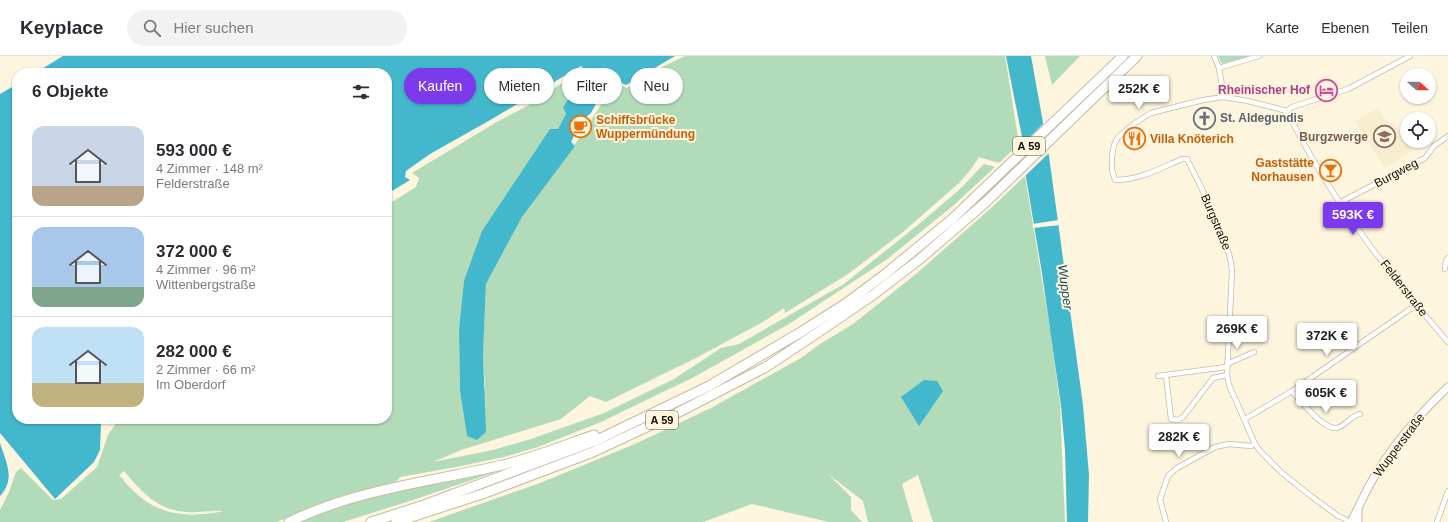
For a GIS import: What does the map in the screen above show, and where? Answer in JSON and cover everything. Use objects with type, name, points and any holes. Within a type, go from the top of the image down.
[{"type":"highway","name":"A 59","points":[[371,522],[424,505],[595,441],[709,386],[801,332],[845,304],[911,254],[977,197],[1124,56]]},
{"type":"highway","name":"A 59","points":[[396,522],[485,493],[592,452],[680,412],[766,367],[873,295],[926,254],[986,202],[1137,56]]},
{"type":"highway","points":[[290,522],[307,514],[358,496],[499,466],[531,457],[641,419]]},
{"type":"street","points":[[1214,56],[1219,68],[1224,97],[1248,100],[1287,111],[1348,89],[1410,56]]},
{"type":"street","points":[[1219,68],[1259,56]]},
{"type":"street","name":"Burgstraße","points":[[1224,97],[1202,100],[1151,113],[1135,123],[1118,137],[1114,144],[1112,170],[1115,180],[1129,180],[1182,159],[1187,159],[1203,191],[1231,262],[1232,272],[1226,365],[1227,375],[1229,385],[1256,444],[1267,459],[1282,473],[1338,516],[1354,522]]},
{"type":"street","name":"Felderstraße","points":[[1287,111],[1339,203],[1416,305],[1448,342]]},
{"type":"street","name":"Burgweg","points":[[1339,203],[1424,158],[1434,146],[1448,136]]},
{"type":"street","points":[[1445,269],[1446,260],[1448,258]]},
{"type":"street","points":[[1245,419],[1292,391],[1416,305]]},
{"type":"street","points":[[1158,376],[1166,376],[1226,365],[1254,352]]},
{"type":"street","points":[[1166,376],[1171,419],[1178,420],[1183,417],[1213,378],[1227,375]]},
{"type":"street","name":"Wupperstraße","points":[[1354,522],[1354,515],[1371,482],[1387,456],[1422,414],[1448,387]]},
{"type":"street","points":[[1292,391],[1314,415],[1333,428],[1339,428],[1356,414],[1360,414]]},
{"type":"street","points":[[1166,522],[1160,499],[1168,476],[1178,468],[1215,447],[1229,444],[1251,446],[1256,444]]},
{"type":"street","points":[[1437,522],[1448,491]]},
{"type":"street","points":[[1338,516],[1340,522]]},
{"type":"shaded area","name":"Burgzwerge","points":[[1377,109],[1388,122],[1393,122],[1400,133],[1400,148],[1410,148],[1412,151],[1384,168],[1355,121]]},
{"type":"green space","points":[[685,56],[1005,56],[1019,144],[999,163],[979,157],[959,183],[903,232],[848,274],[785,313],[784,308],[763,322],[694,359],[606,402],[590,396],[561,419],[461,450],[433,462],[493,450],[531,439],[604,413],[674,379],[721,348],[739,344],[844,284],[959,190],[984,164],[995,167],[954,205],[886,260],[789,324],[694,377],[601,422],[538,447],[504,457],[400,477],[397,481],[337,497],[277,522],[0,522],[0,510],[9,492],[16,472],[21,468],[53,500],[61,499],[97,467],[108,435],[116,424],[392,424],[392,202],[416,187],[419,178],[412,173],[495,123],[530,104],[554,104],[554,88],[562,83],[562,104],[565,104],[563,107],[566,114],[459,330],[460,391],[467,436],[485,388],[483,355],[486,284],[522,217],[568,155],[602,104],[622,104],[622,85],[627,88],[630,86],[630,104],[683,104],[683,68],[660,68]],"holes":[[[124,471],[151,499],[167,508],[177,511],[224,511],[193,515],[162,509],[152,505],[140,497],[119,475]]]},
{"type":"green space","points":[[1045,56],[1080,56],[1052,85]]},
{"type":"green space","points":[[1218,56],[1250,56],[1222,64]]},
{"type":"green space","points":[[1025,176],[1051,335],[1060,405],[1065,522],[933,522],[918,475],[902,484],[913,522],[868,522],[863,501],[827,473],[851,497],[851,510],[862,522],[829,522],[752,504],[703,522],[429,522],[540,483],[635,444],[711,408],[801,358],[820,344],[853,324],[916,274]]},
{"type":"green space","points":[[1315,383],[1325,394],[1316,404],[1305,393]]},
{"type":"green space","points":[[501,470],[343,522],[299,522],[348,503],[373,496],[424,484]]},
{"type":"water","points":[[63,56],[675,56],[655,68],[630,68],[630,83],[626,85],[622,83],[622,68],[583,68],[581,66],[578,68],[562,68],[562,77],[554,82],[554,68],[484,68],[484,104],[517,104],[430,154],[406,171],[405,177],[410,180],[392,191],[392,68],[43,68]]},
{"type":"water","name":"Wupper","points":[[1006,56],[1031,56],[1049,156],[1083,405],[1089,475],[1088,522],[1067,522],[1065,450],[1061,406],[1042,273],[1026,177],[1023,142]]},
{"type":"water","points":[[12,87],[12,424],[101,424],[100,450],[94,462],[55,499],[0,433],[0,94]]},
{"type":"water","points":[[565,104],[596,104],[591,113],[581,121],[571,142],[575,146],[522,217],[486,284],[483,355],[486,432],[477,440],[467,436],[460,391],[459,330],[464,281],[482,231],[550,129],[558,129],[566,114],[563,107]]},
{"type":"water","points":[[924,380],[937,381],[943,391],[919,426],[901,397]]},
{"type":"water","points":[[0,443],[7,464],[9,477],[5,490],[0,496]]},
{"type":"pier","points":[[1045,122],[1050,152],[1024,177],[1021,146]]},
{"type":"pier","points":[[1059,220],[1060,225],[1033,228],[1032,224]]},
{"type":"place","name":"Rheinischer Hof","points":[[1326,90]]},
{"type":"place","name":"St. Aldegundis","points":[[1204,118]]},
{"type":"place","name":"Schiffsbrücke Wuppermündung","points":[[581,127]]},
{"type":"place","name":"Burgzwerge","points":[[1384,137]]},
{"type":"place","name":"Villa Knöterich","points":[[1135,139]]},
{"type":"place","name":"Gaststätte Norhausen","points":[[1330,170]]}]
